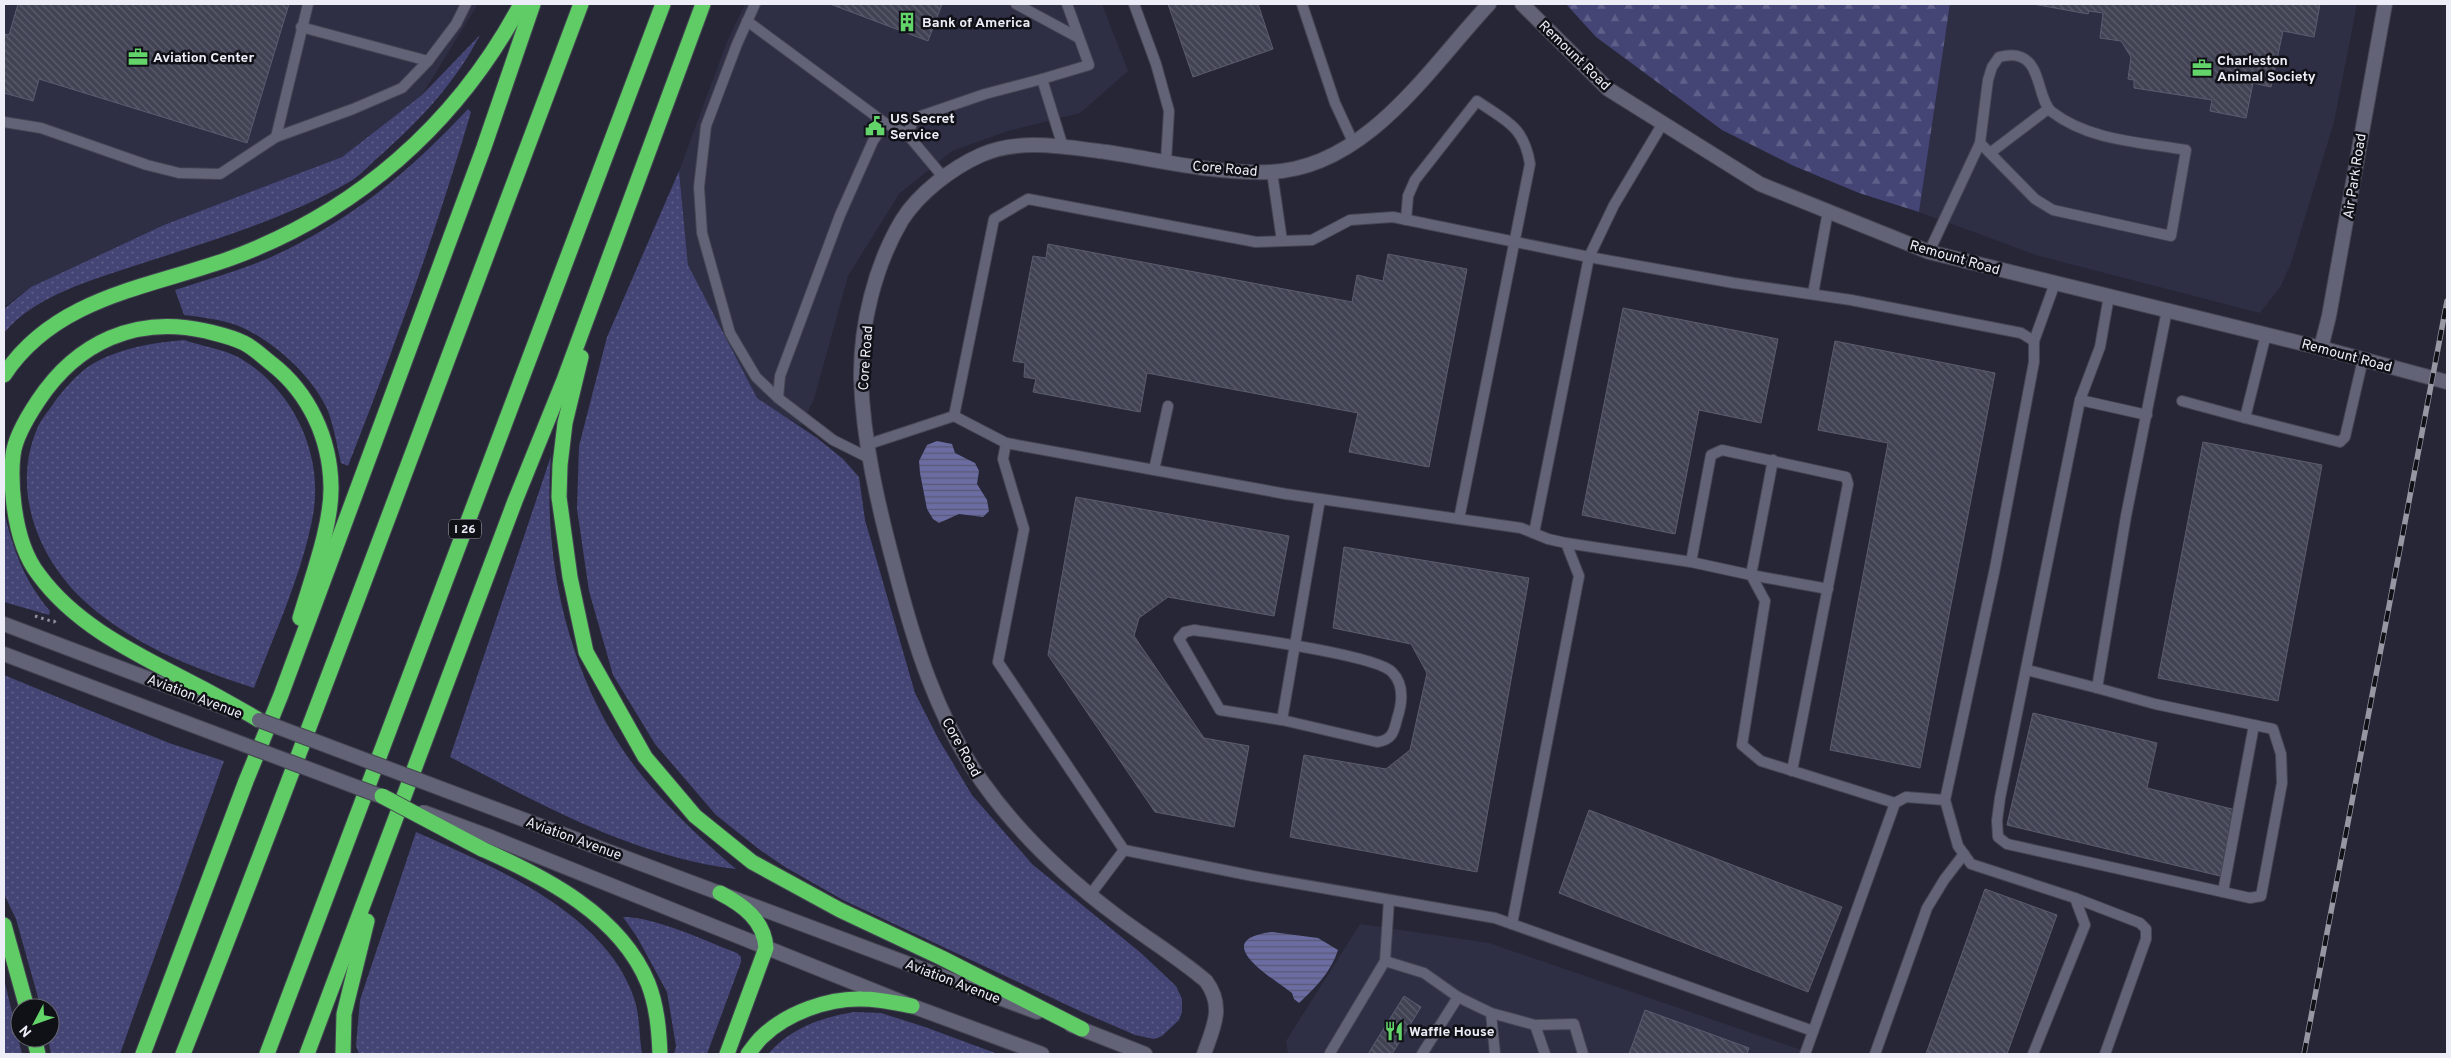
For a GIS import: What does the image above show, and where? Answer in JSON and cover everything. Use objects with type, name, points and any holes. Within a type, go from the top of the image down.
[{"type":"highway","points":[[4,375],[30,342],[81,309],[130,289],[227,259],[258,247],[302,227],[366,187],[399,161],[455,104],[487,61],[522,4]]},
{"type":"highway","points":[[143,1054],[246,781],[281,696],[484,147],[533,4]]},
{"type":"highway","points":[[183,1054],[290,782],[581,4]]},
{"type":"highway","name":"I 26","points":[[267,1054],[663,4]]},
{"type":"highway","points":[[308,1054],[703,4]]},
{"type":"highway","points":[[674,82],[710,4]]},
{"type":"highway","points":[[612,247],[592,315],[566,423],[560,465],[559,497],[570,577],[586,652],[645,758],[695,816],[752,862],[840,910],[942,958],[1082,1030]]},
{"type":"highway","points":[[260,720],[189,688],[112,640],[81,617],[49,588],[37,574],[17,526],[12,492],[13,453],[28,417],[48,385],[70,360],[99,342],[128,331],[159,326],[189,327],[224,335],[244,343],[282,372],[297,388],[313,411],[324,442],[331,488],[318,557],[291,646],[281,696]]},
{"type":"highway","points":[[382,796],[485,842],[583,906],[611,929],[639,964],[654,1001],[658,1015],[660,1054]]},
{"type":"highway","points":[[342,1054],[344,1014],[350,983],[391,832]]},
{"type":"highway","points":[[720,893],[736,901],[758,922],[765,934],[766,948],[727,1054]]},
{"type":"highway","points":[[4,925],[24,998]]},
{"type":"highway","points":[[748,1054],[763,1036],[794,1016],[824,1004],[863,999],[912,1006]]},
{"type":"street","name":"Core Road","points":[[1204,1054],[1214,1026],[1216,999],[1212,989],[1193,970],[1064,874],[1012,820],[981,781],[940,707],[924,668],[903,602],[886,534],[864,421],[861,376],[865,331],[875,284],[891,243],[904,217],[944,178],[981,155],[1001,149],[1041,145],[1166,161],[1212,169],[1272,172],[1297,168],[1322,160],[1354,144],[1383,122],[1488,4]]},
{"type":"street","name":"Remount Road","points":[[1522,4],[1608,89],[1760,184],[1929,252],[2266,334],[2447,382]]},
{"type":"street","name":"Air Park Road","points":[[2321,348],[2333,297],[2385,4]]},
{"type":"street","name":"Aviation Avenue","points":[[4,624],[189,688]]},
{"type":"street","name":"Aviation Avenue","points":[[4,654],[382,796]]},
{"type":"street","name":"Aviation Avenue","points":[[260,720],[1145,1054]]},
{"type":"street","name":"Aviation Avenue","points":[[485,842],[1042,1054]]},
{"type":"lane","points":[[276,138],[308,4]]},
{"type":"lane","points":[[4,122],[41,128],[147,165],[179,173],[220,174],[276,138],[353,110],[402,88],[428,61],[456,24],[466,4]]},
{"type":"lane","points":[[755,4],[706,126],[699,187],[702,233],[730,333],[756,377],[778,398],[833,440],[871,459]]},
{"type":"lane","points":[[1016,4],[1079,38]]},
{"type":"lane","points":[[906,134],[915,118],[985,94],[1089,64],[1067,4]]},
{"type":"lane","points":[[1134,4],[1156,64],[1169,111],[1166,161]]},
{"type":"lane","points":[[1302,4],[1335,103],[1354,144]]},
{"type":"lane","points":[[747,21],[885,123],[906,134],[944,178]]},
{"type":"lane","points":[[301,27],[428,61]]},
{"type":"lane","points":[[1929,252],[1980,143],[1988,80],[1992,67],[1999,57],[2010,54],[2028,62],[2040,82],[2048,109],[2082,131],[2186,150],[2171,236],[2053,210],[2035,199],[1980,143]]},
{"type":"lane","points":[[1042,79],[1063,147]]},
{"type":"lane","points":[[1406,220],[1408,196],[1415,180],[1477,101],[1516,128],[1527,147],[1530,164],[1459,519]]},
{"type":"lane","points":[[1990,153],[2048,109]]},
{"type":"lane","points":[[778,398],[780,376],[840,215],[873,141],[885,123]]},
{"type":"lane","points":[[1534,533],[1589,257],[1614,205],[1663,123]]},
{"type":"lane","points":[[1272,172],[1282,241]]},
{"type":"lane","points":[[954,416],[994,219],[1028,199],[1256,242],[1312,240],[1350,220],[1393,217],[1589,257],[1734,283],[1813,294],[2021,333],[2034,341]]},
{"type":"lane","points":[[1813,294],[1828,211]]},
{"type":"lane","points":[[2055,283],[2034,341],[2034,362],[1995,568],[1945,800],[1958,846],[1971,864],[2075,898],[2140,923],[2146,929],[2146,938],[2105,1054]]},
{"type":"lane","points":[[2027,670],[2156,704],[2273,729],[2281,754],[2282,783],[2261,896],[2250,898],[2007,844],[1998,837],[1997,822],[2000,798],[2080,400],[2100,346],[2109,296]]},
{"type":"lane","points":[[2097,688],[2120,544],[2167,310]]},
{"type":"lane","points":[[2245,418],[2266,334]]},
{"type":"lane","points":[[2182,401],[2340,442],[2345,437],[2363,359]]},
{"type":"lane","points":[[2080,400],[2147,415]]},
{"type":"lane","points":[[1154,470],[1168,406]]},
{"type":"lane","points":[[868,444],[954,416],[1006,443],[1320,499],[1521,528],[1566,543],[1691,562],[1828,589]]},
{"type":"lane","points":[[1006,443],[1003,459],[1024,529],[998,662],[1124,850],[1254,876],[1495,918],[1813,1031]]},
{"type":"lane","points":[[1691,562],[1711,455],[1722,450],[1846,476],[1848,484],[1792,771]]},
{"type":"lane","points":[[1773,460],[1751,574],[1765,601],[1742,745],[1761,761],[1895,803]]},
{"type":"lane","points":[[1282,720],[1320,499]]},
{"type":"lane","points":[[1512,924],[1579,576],[1566,543]]},
{"type":"lane","points":[[1194,630],[1294,646],[1380,664],[1393,672],[1401,688],[1401,706],[1393,735],[1385,741],[1377,742],[1282,720],[1220,710],[1179,639],[1185,632],[1194,630]]},
{"type":"lane","points":[[2223,892],[2254,725]]},
{"type":"lane","points":[[1804,1054],[1895,803],[1906,797],[1945,800]]},
{"type":"lane","points":[[1090,895],[1124,850]]},
{"type":"lane","points":[[1875,1054],[1927,908],[1944,880],[1964,854]]},
{"type":"lane","points":[[2033,1054],[2085,925],[2075,898]]},
{"type":"lane","points":[[1330,1053],[1385,961],[1389,900]]},
{"type":"lane","points":[[1385,961],[1424,973],[1458,997],[1491,1013],[1535,1025],[1574,1024],[1583,1054]]},
{"type":"lane","points":[[1422,1054],[1458,997]]},
{"type":"lane","points":[[1491,1013],[1495,1054]]},
{"type":"lane","points":[[1535,1025],[1545,1054]]},
{"type":"shaded area","points":[[4,4],[478,4],[422,95],[342,157],[164,225],[31,287],[4,307]]},
{"type":"shaded area","points":[[745,4],[1102,4],[1128,71],[1080,113],[1008,131],[952,151],[899,194],[848,276],[814,399],[801,426],[757,399],[688,265],[679,171],[727,42]]},
{"type":"shaded area","points":[[1950,4],[2357,4],[2334,122],[2291,263],[2281,286],[2260,313],[2039,256],[1919,212]]},
{"type":"shaded area","points":[[1360,924],[1489,943],[1813,1054],[1288,1054],[1286,1041]]},
{"type":"green space","points":[[1566,4],[1950,4],[1919,212],[1859,193],[1794,166],[1722,130],[1596,37]]},
{"type":"green space","points":[[480,35],[460,69],[437,99],[397,141],[351,181],[301,207],[248,228],[85,282],[32,308],[4,333],[4,309],[31,287],[164,225],[342,157],[422,95]]},
{"type":"green space","points":[[468,109],[471,112],[429,246],[382,378],[348,466],[341,463],[328,411],[312,384],[301,371],[275,348],[247,330],[221,321],[184,315],[175,290],[258,263],[325,229],[400,175]]},
{"type":"green space","points":[[679,171],[688,265],[757,398],[817,438],[843,459],[859,477],[865,520],[915,693],[939,740],[972,795],[1032,864],[1141,953],[1176,986],[1182,999],[1182,1012],[1179,1020],[1162,1036],[1154,1039],[1135,1035],[1082,1012],[843,900],[785,867],[716,815],[655,744],[613,675],[589,591],[577,509],[579,446],[607,337]]},
{"type":"green space","points":[[184,340],[238,357],[257,370],[274,386],[289,405],[300,425],[309,446],[314,469],[313,515],[302,559],[254,688],[160,652],[117,627],[97,612],[63,578],[50,559],[32,518],[27,474],[30,451],[41,420],[71,382],[96,362],[117,353],[150,344]]},
{"type":"green space","points":[[551,456],[549,494],[555,570],[562,607],[586,680],[602,714],[621,747],[645,780],[690,827],[736,869],[660,853],[588,826],[450,757]]},
{"type":"green space","points":[[4,511],[11,539],[26,576],[50,611],[49,615],[4,602]]},
{"type":"green space","points":[[4,675],[169,743],[224,761],[120,1054],[51,1054],[50,1048],[60,1048],[60,998],[38,998],[16,919],[4,894]]},
{"type":"green space","points":[[416,832],[478,860],[543,895],[572,917],[598,941],[619,968],[634,998],[642,1054],[359,1054],[356,1046],[360,1000]]},
{"type":"green space","points":[[623,917],[665,925],[737,953],[741,957],[741,962],[707,1054],[674,1054],[676,1046],[667,992],[637,937]]},
{"type":"green space","points":[[4,979],[10,1004],[10,1048],[21,1048],[22,1054],[4,1054]]},
{"type":"green space","points":[[854,1012],[881,1013],[998,1054],[768,1054],[776,1045],[796,1031],[830,1017]]},
{"type":"water","points":[[937,441],[952,444],[955,453],[975,463],[979,471],[977,484],[987,500],[989,511],[983,517],[959,514],[939,523],[933,519],[927,509],[919,461],[927,445]]},
{"type":"water","points":[[1272,932],[1318,938],[1338,950],[1327,972],[1299,1003],[1294,999],[1292,993],[1250,960],[1245,951],[1245,943],[1253,936]]},
{"type":"building","name":"Aviation Center","points":[[18,4],[289,4],[247,143],[39,79],[33,101],[4,93],[4,34],[9,35]]},
{"type":"building","name":"Bank of America","points":[[830,4],[942,4],[928,41]]},
{"type":"building","points":[[1168,4],[1258,4],[1273,49],[1193,77]]},
{"type":"building","name":"Charleston Animal Society","points":[[2033,4],[2320,4],[2314,37],[2283,31],[2271,87],[2253,83],[2246,118],[2210,111],[2212,100],[2134,88],[2134,80],[2128,79],[2131,57],[2121,41],[2100,38],[2103,13],[2089,11],[2088,14]]},
{"type":"building","points":[[1048,244],[1352,302],[1357,275],[1383,281],[1388,254],[1467,269],[1429,467],[1349,452],[1358,413],[1147,373],[1140,412],[1033,392],[1036,379],[1024,377],[1025,363],[1013,361],[1033,256],[1046,258]]},
{"type":"building","points":[[1623,308],[1778,339],[1761,423],[1699,410],[1675,534],[1582,515]]},
{"type":"building","points":[[1835,341],[1995,373],[1920,768],[1830,750],[1888,443],[1818,430]]},
{"type":"building","points":[[2203,442],[2322,465],[2278,701],[2158,678]]},
{"type":"building","points":[[1076,497],[1289,536],[1274,616],[1168,597],[1139,618],[1134,636],[1204,738],[1249,746],[1234,827],[1155,812],[1048,655]]},
{"type":"building","points":[[1344,547],[1529,578],[1477,872],[1290,837],[1304,755],[1386,769],[1410,750],[1427,673],[1411,644],[1333,628]]},
{"type":"building","points":[[2033,713],[2157,743],[2147,788],[2236,810],[2220,876],[2007,825]]},
{"type":"building","points":[[1589,810],[1842,907],[1808,992],[1559,893]]},
{"type":"building","points":[[1985,889],[2057,915],[2007,1054],[1926,1054]]},
{"type":"building","name":"Waffle House","points":[[1404,996],[1421,1007],[1392,1054],[1368,1054]]},
{"type":"building","points":[[1645,1010],[1749,1048],[1747,1054],[1629,1054]]},
{"type":"railway","points":[[2304,1054],[2447,301]]},
{"type":"place","name":"Bank of America","points":[[907,22]]},
{"type":"place","name":"Aviation Center","points":[[138,57]]},
{"type":"place","name":"Charleston Animal Society","points":[[2202,68]]},
{"type":"place","name":"US Secret Service","points":[[875,126]]},
{"type":"place","name":"Waffle House","points":[[1394,1031]]}]
